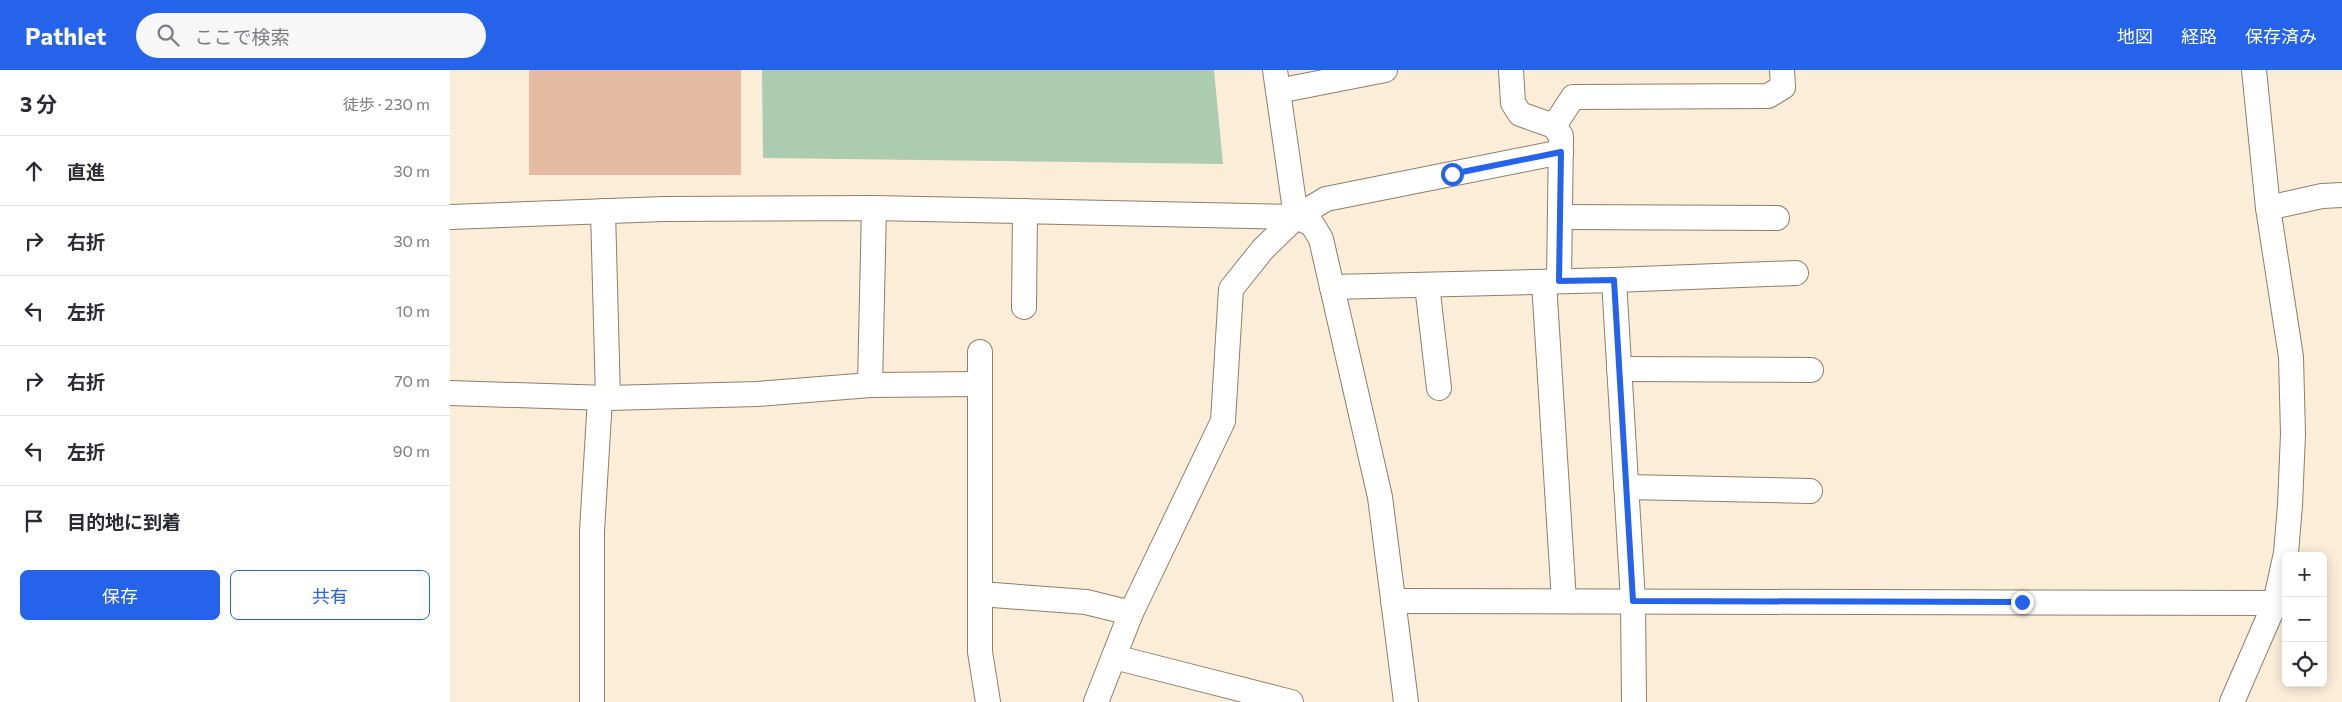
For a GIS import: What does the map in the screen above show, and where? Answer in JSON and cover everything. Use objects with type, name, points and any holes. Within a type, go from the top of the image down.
[{"type":"street","points":[[1296,217],[1277,80],[1385,70]]},
{"type":"street","points":[[1511,70],[1513,103],[1520,114],[1554,126],[1561,136],[1560,217],[1551,282],[1564,601]]},
{"type":"street","points":[[1554,126],[1573,97],[1768,96],[1783,88],[1782,70]]},
{"type":"street","points":[[2232,702],[2275,603],[2286,552],[2290,505],[2291,357],[2268,208],[2254,70]]},
{"type":"street","points":[[1096,702],[1131,613],[1223,421],[1231,289],[1264,249],[1296,217],[1326,199],[1561,152]]},
{"type":"street","points":[[2268,208],[2322,196],[2342,195]]},
{"type":"street","points":[[450,217],[664,208],[874,208],[1296,217],[1312,224],[1321,239],[1380,497],[1406,702]]},
{"type":"street","points":[[870,385],[874,208]]},
{"type":"street","points":[[592,702],[592,531],[604,398],[603,211]]},
{"type":"street","points":[[1024,307],[1025,211]]},
{"type":"street","points":[[1560,217],[1777,218]]},
{"type":"street","points":[[1332,287],[1551,282],[1796,273]]},
{"type":"street","points":[[1614,280],[1633,601],[1634,702]]},
{"type":"street","points":[[1427,285],[1439,388]]},
{"type":"street","points":[[980,352],[980,652],[988,702]]},
{"type":"street","points":[[1620,369],[1811,370]]},
{"type":"street","points":[[450,392],[604,398],[757,394],[870,385],[980,384]]},
{"type":"street","points":[[1626,487],[1810,491]]},
{"type":"street","points":[[980,594],[1086,602],[1131,613]]},
{"type":"street","points":[[1393,601],[2275,603]]},
{"type":"street","points":[[1114,656],[1291,702]]},
{"type":"green space","points":[[762,70],[1214,70],[1223,164],[763,158]]},
{"type":"building","points":[[529,70],[741,70],[741,175],[529,175]]},
{"type":"route","points":[[1452,174],[1561,152],[1559,281],[1614,280],[1633,601],[2022,602]]}]
